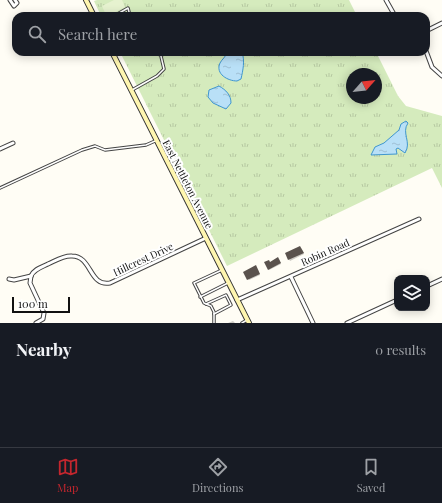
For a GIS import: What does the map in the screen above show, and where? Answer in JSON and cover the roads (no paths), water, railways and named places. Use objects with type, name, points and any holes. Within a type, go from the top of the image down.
[{"type":"main road","points":[[86,0],[92,12]]},
{"type":"main road","name":"East Nettleton Avenue","points":[[114,56],[248,321]]},
{"type":"street","points":[[10,0],[14,6],[17,4],[15,0]]},
{"type":"street","points":[[386,0],[393,12]]},
{"type":"street","points":[[430,29],[442,23]]},
{"type":"street","points":[[428,56],[432,67],[442,76]]},
{"type":"street","points":[[0,149],[13,143]]},
{"type":"street","name":"Robin Road","points":[[237,300],[419,219]]},
{"type":"street","name":"Hillcrest Drive","points":[[9,279],[14,280],[30,276],[34,271],[66,257],[74,256],[83,259],[95,279],[100,282],[110,283],[206,238]]},
{"type":"street","points":[[30,276],[30,283],[44,313],[43,318],[36,323]]},
{"type":"street","points":[[291,277],[313,323]]},
{"type":"street","points":[[430,285],[442,279]]},
{"type":"street","points":[[347,323],[394,301]]},
{"type":"lane","points":[[121,12],[128,8],[129,12]]},
{"type":"lane","points":[[132,90],[157,76],[164,69],[161,56]]},
{"type":"lane","points":[[0,188],[82,150],[95,146],[105,150],[146,145],[156,140]]},
{"type":"lane","points":[[214,323],[214,314],[210,306],[204,303],[194,283],[222,270]]},
{"type":"lane","points":[[200,297],[228,283]]},
{"type":"lane","points":[[206,304],[226,294],[231,305],[214,314]]},
{"type":"lane","points":[[242,323],[248,321]]},
{"type":"water","points":[[225,56],[243,56],[244,62],[241,79],[237,81],[230,80],[223,76],[219,70],[220,63]]},
{"type":"water","points":[[219,86],[226,91],[230,98],[231,103],[226,109],[213,103],[208,97],[209,90]]},
{"type":"water","points":[[406,121],[408,123],[406,127],[407,149],[405,153],[398,148],[396,149],[397,154],[371,155],[375,147],[384,143],[399,130],[401,124]]}]
